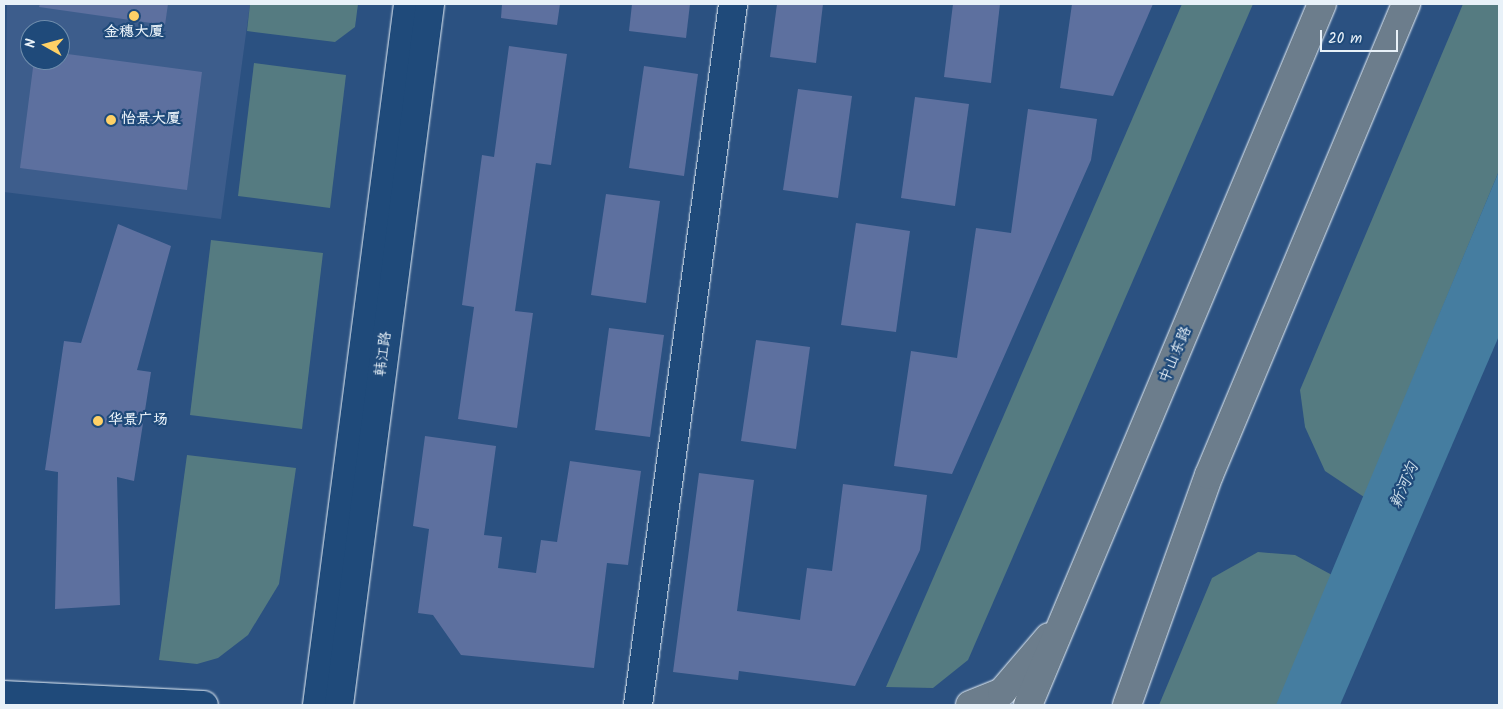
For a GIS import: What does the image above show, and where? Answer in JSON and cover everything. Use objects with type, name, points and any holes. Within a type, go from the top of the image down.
[{"type":"main road","name":"中山东路","points":[[1028,705],[1068,615],[1322,4]]},
{"type":"main road","points":[[1127,705],[1209,475],[1406,4]]},
{"type":"main road","points":[[970,705],[1002,692],[1068,615]]},
{"type":"street","name":"韩江路","points":[[317,705],[408,4]]},
{"type":"street","name":"韩江路","points":[[339,705],[430,4]]},
{"type":"street","points":[[638,705],[732,4]]},
{"type":"street","points":[[4,695],[204,705]]},
{"type":"shaded area","points":[[7,4],[250,4],[221,219],[4,192]]},
{"type":"green space","points":[[250,4],[358,4],[355,27],[335,42],[247,31]]},
{"type":"green space","points":[[1182,4],[1253,4],[968,660],[933,688],[886,687]]},
{"type":"green space","points":[[1463,4],[1499,4],[1499,171],[1364,497],[1325,471],[1305,427],[1300,390]]},
{"type":"green space","points":[[254,63],[346,75],[330,208],[238,196]]},
{"type":"green space","points":[[211,240],[323,253],[302,429],[190,415]]},
{"type":"green space","points":[[187,455],[296,468],[279,584],[248,635],[218,658],[197,664],[159,660]]},
{"type":"green space","points":[[1258,552],[1295,555],[1332,575],[1277,705],[1159,705],[1212,578]]},
{"type":"water","name":"新河沟","points":[[1499,171],[1499,336],[1340,705],[1276,705]]},
{"type":"building","name":"金穗大厦","points":[[40,4],[168,4],[165,25],[39,7]]},
{"type":"building","points":[[502,4],[560,4],[557,25],[501,18]]},
{"type":"building","points":[[632,4],[690,4],[686,38],[629,31]]},
{"type":"building","points":[[777,4],[823,4],[816,63],[770,57]]},
{"type":"building","points":[[953,4],[1000,4],[991,83],[944,77]]},
{"type":"building","points":[[1072,4],[1153,4],[1113,96],[1060,88]]},
{"type":"building","points":[[509,46],[567,54],[551,165],[536,163],[515,311],[533,313],[517,428],[458,419],[474,307],[462,305],[482,155],[494,157]]},
{"type":"building","name":"怡景大厦","points":[[70,54],[202,72],[187,190],[20,168],[33,70],[70,70]]},
{"type":"building","points":[[644,66],[698,74],[684,176],[629,168]]},
{"type":"building","points":[[798,89],[852,96],[838,198],[783,190]]},
{"type":"building","points":[[915,97],[969,104],[955,206],[901,198]]},
{"type":"building","points":[[1028,109],[1097,119],[1091,160],[952,474],[894,466],[911,351],[957,358],[976,228],[1011,233]]},
{"type":"building","points":[[606,194],[660,201],[646,303],[591,295]]},
{"type":"building","points":[[856,223],[910,231],[896,332],[841,325]]},
{"type":"building","name":"华景广场","points":[[118,224],[171,246],[137,370],[151,372],[134,481],[117,477],[120,605],[55,609],[58,472],[45,470],[64,341],[81,343]]},
{"type":"building","points":[[609,328],[664,335],[650,437],[595,430]]},
{"type":"building","points":[[756,340],[810,347],[796,449],[741,441]]},
{"type":"building","points":[[425,436],[496,446],[484,535],[502,537],[498,568],[536,573],[541,540],[557,542],[570,461],[641,471],[628,565],[607,563],[594,668],[461,655],[433,615],[418,613],[429,529],[413,526]]},
{"type":"building","points":[[699,473],[754,480],[737,611],[800,620],[807,568],[832,571],[843,484],[927,495],[920,550],[855,686],[739,671],[738,680],[673,672]]},
{"type":"place","name":"金穗大厦","points":[[134,16]]},
{"type":"place","name":"怡景大厦","points":[[111,120]]},
{"type":"place","name":"华景广场","points":[[98,421]]}]
